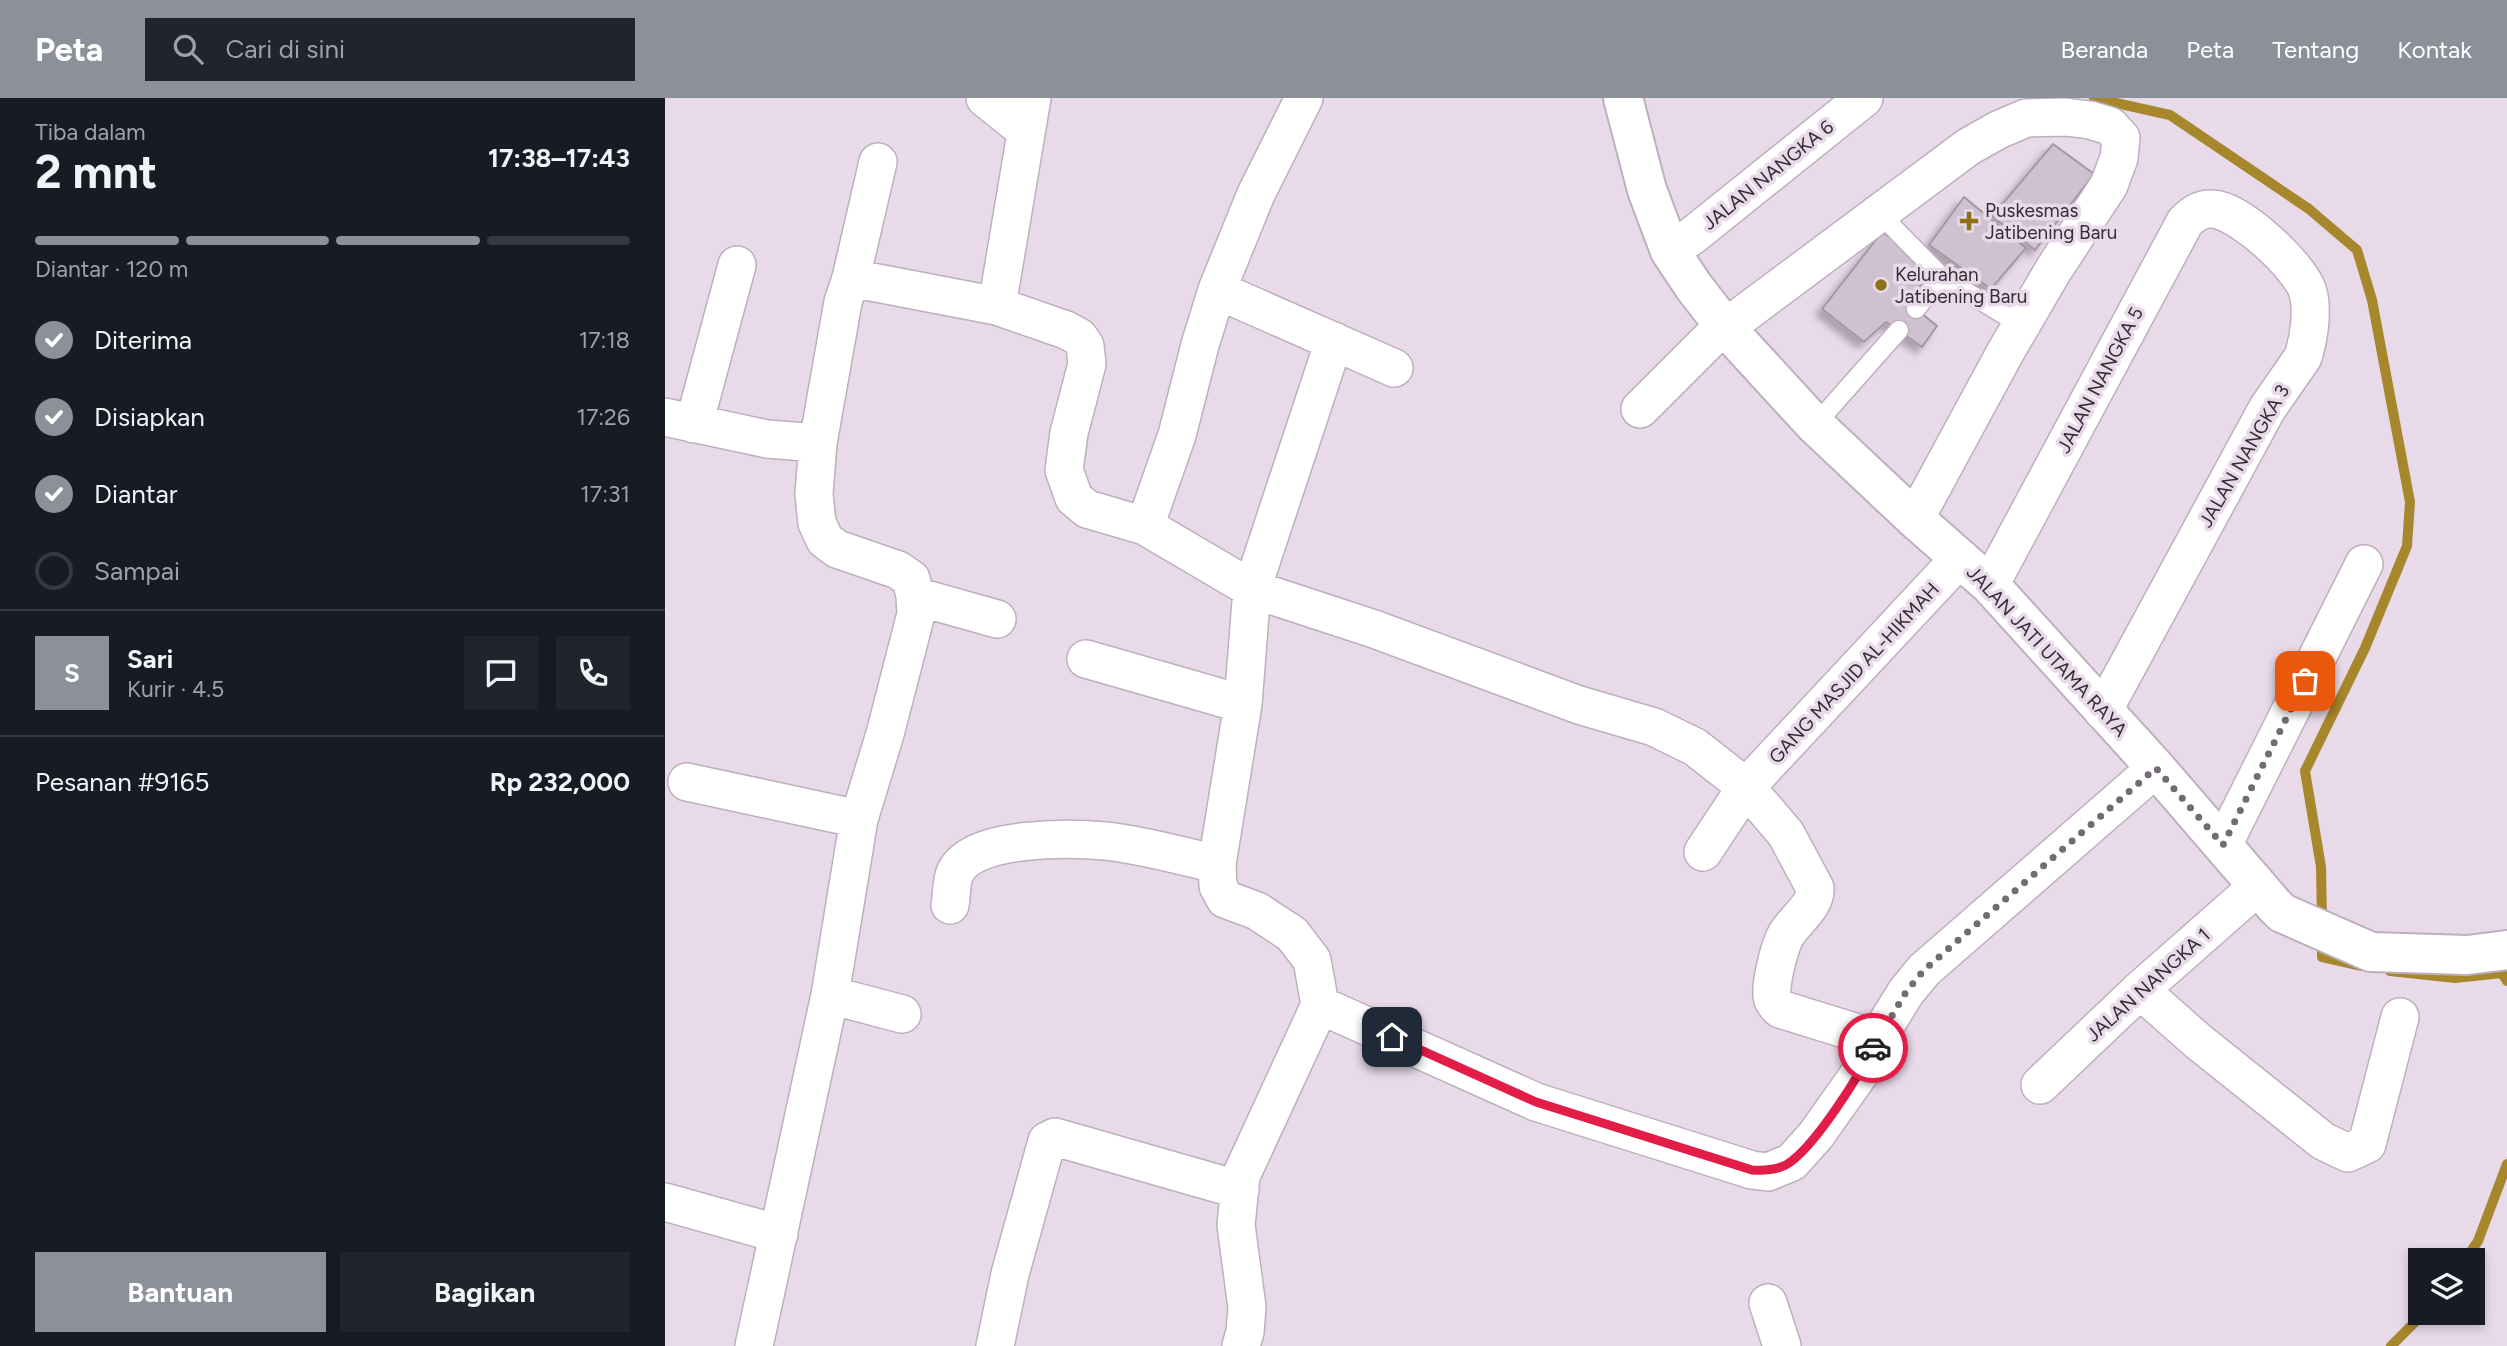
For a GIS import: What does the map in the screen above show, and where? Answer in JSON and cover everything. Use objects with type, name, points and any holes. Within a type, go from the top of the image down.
[{"type":"street","points":[[985,98],[1029,114],[997,306]]},
{"type":"street","points":[[1145,526],[1177,435],[1217,290],[1256,194],[1304,98]]},
{"type":"street","name":"JALAN JATI UTAMA RAYA","points":[[1623,98],[1647,190],[1671,251],[1693,286],[1725,327],[1815,425],[1990,585],[2156,768],[2270,900],[2371,952],[2467,955],[2507,950]]},
{"type":"street","name":"JALAN NANGKA 6","points":[[1671,251],[1864,98]]},
{"type":"street","points":[[1640,409],[1725,327],[1968,148],[1998,130],[2026,118],[2066,117],[2110,127],[2121,138],[2119,158],[2109,185],[2021,325],[1915,519]]},
{"type":"street","points":[[754,1346],[830,995],[859,819],[885,734],[916,614],[911,579],[898,570],[837,549],[825,540],[817,523],[814,494],[818,443],[843,302],[878,162]]},
{"type":"street","name":"JALAN NANGKA 5","points":[[1990,585],[2185,222],[2195,212],[2212,208],[2231,214]]},
{"type":"street","name":"JALAN NANGKA 3","points":[[2103,711],[2267,409],[2303,357],[2309,298],[2303,281],[2296,269],[2279,252],[2231,214]]},
{"type":"street","points":[[737,265],[680,421],[767,439],[818,443]]},
{"type":"street","points":[[851,278],[997,306],[1079,337],[1085,346],[1087,364],[1069,433],[1064,470],[1075,498],[1087,509],[1145,526],[1252,589],[1374,629],[1579,705],[1654,727],[1695,747],[1746,787],[1786,834],[1816,893],[1779,948],[1773,1001],[1780,1009],[1877,1039]]},
{"type":"street","points":[[1217,290],[1394,368]]},
{"type":"street","points":[[1241,1346],[1247,1307],[1236,1225],[1241,1176],[1320,1005],[1312,960],[1292,934],[1257,911],[1225,898],[1218,886],[1217,864],[1243,704],[1252,589],[1334,341]]},
{"type":"street","name":"GANG MASJID AL-HIKMAH","points":[[1703,852],[1746,787],[1960,558]]},
{"type":"street","points":[[2223,845],[2364,564]]},
{"type":"street","points":[[915,596],[997,619]]},
{"type":"street","points":[[1086,659],[1243,704]]},
{"type":"street","points":[[1320,1005],[1536,1102],[1752,1170],[1768,1171],[1792,1162],[1816,1135],[1862,1070],[1877,1039],[1906,992],[1924,970],[2156,768]]},
{"type":"street","points":[[687,782],[859,819]]},
{"type":"street","points":[[950,905],[955,872],[978,852],[1000,845],[1067,839],[1108,841],[1217,864]]},
{"type":"street","name":"JALAN NANGKA 1","points":[[2040,1085],[2140,990],[2270,900]]},
{"type":"street","points":[[2140,990],[2323,1141],[2348,1153],[2367,1144],[2400,1017]]},
{"type":"street","points":[[830,995],[902,1014]]},
{"type":"street","points":[[995,1346],[1010,1274],[1047,1141],[1055,1137],[1240,1191]]},
{"type":"street","points":[[665,1202],[779,1234]]},
{"type":"street","points":[[1768,1303],[1782,1346]]},
{"type":"lane","points":[[1879,213],[1942,277],[2021,325]]},
{"type":"lane","points":[[1916,309],[1942,277]]},
{"type":"lane","points":[[1815,425],[1899,331]]},
{"type":"building","points":[[2053,144],[2094,174],[2035,250],[1992,216]]},
{"type":"building","name":"Puskesmas Jatibening Baru","points":[[1964,197],[2026,248],[1991,289],[1929,245]]},
{"type":"building","name":"Kelurahan Jatibening Baru","points":[[1882,232],[1931,266],[1910,304],[1937,326],[1922,347],[1886,322],[1864,342],[1822,309]]},
{"type":"waterway","points":[[2094,98],[2170,115],[2309,209],[2357,250],[2372,300],[2410,502],[2407,546],[2365,648],[2305,771],[2321,867],[2322,921]]},
{"type":"waterway","points":[[2322,939],[2322,957],[2362,966]]},
{"type":"waterway","points":[[2390,971],[2455,978],[2502,973],[2507,981]]},
{"type":"waterway","points":[[2473,1248],[2507,1164]]},
{"type":"waterway","points":[[2391,1346],[2412,1325]]},
{"type":"way so far","points":[[1873,1048],[1906,992],[1924,970],[2156,768],[2223,845],[2305,681]]},
{"type":"place","name":"Puskesmas Jatibening Baru","points":[[1969,221]]},
{"type":"place","name":"Kelurahan Jatibening Baru","points":[[1881,285]]},
{"type":"route","points":[[1392,1037],[1536,1102],[1752,1170],[1768,1171],[1792,1162],[1816,1135],[1862,1070],[1873,1048]]}]
